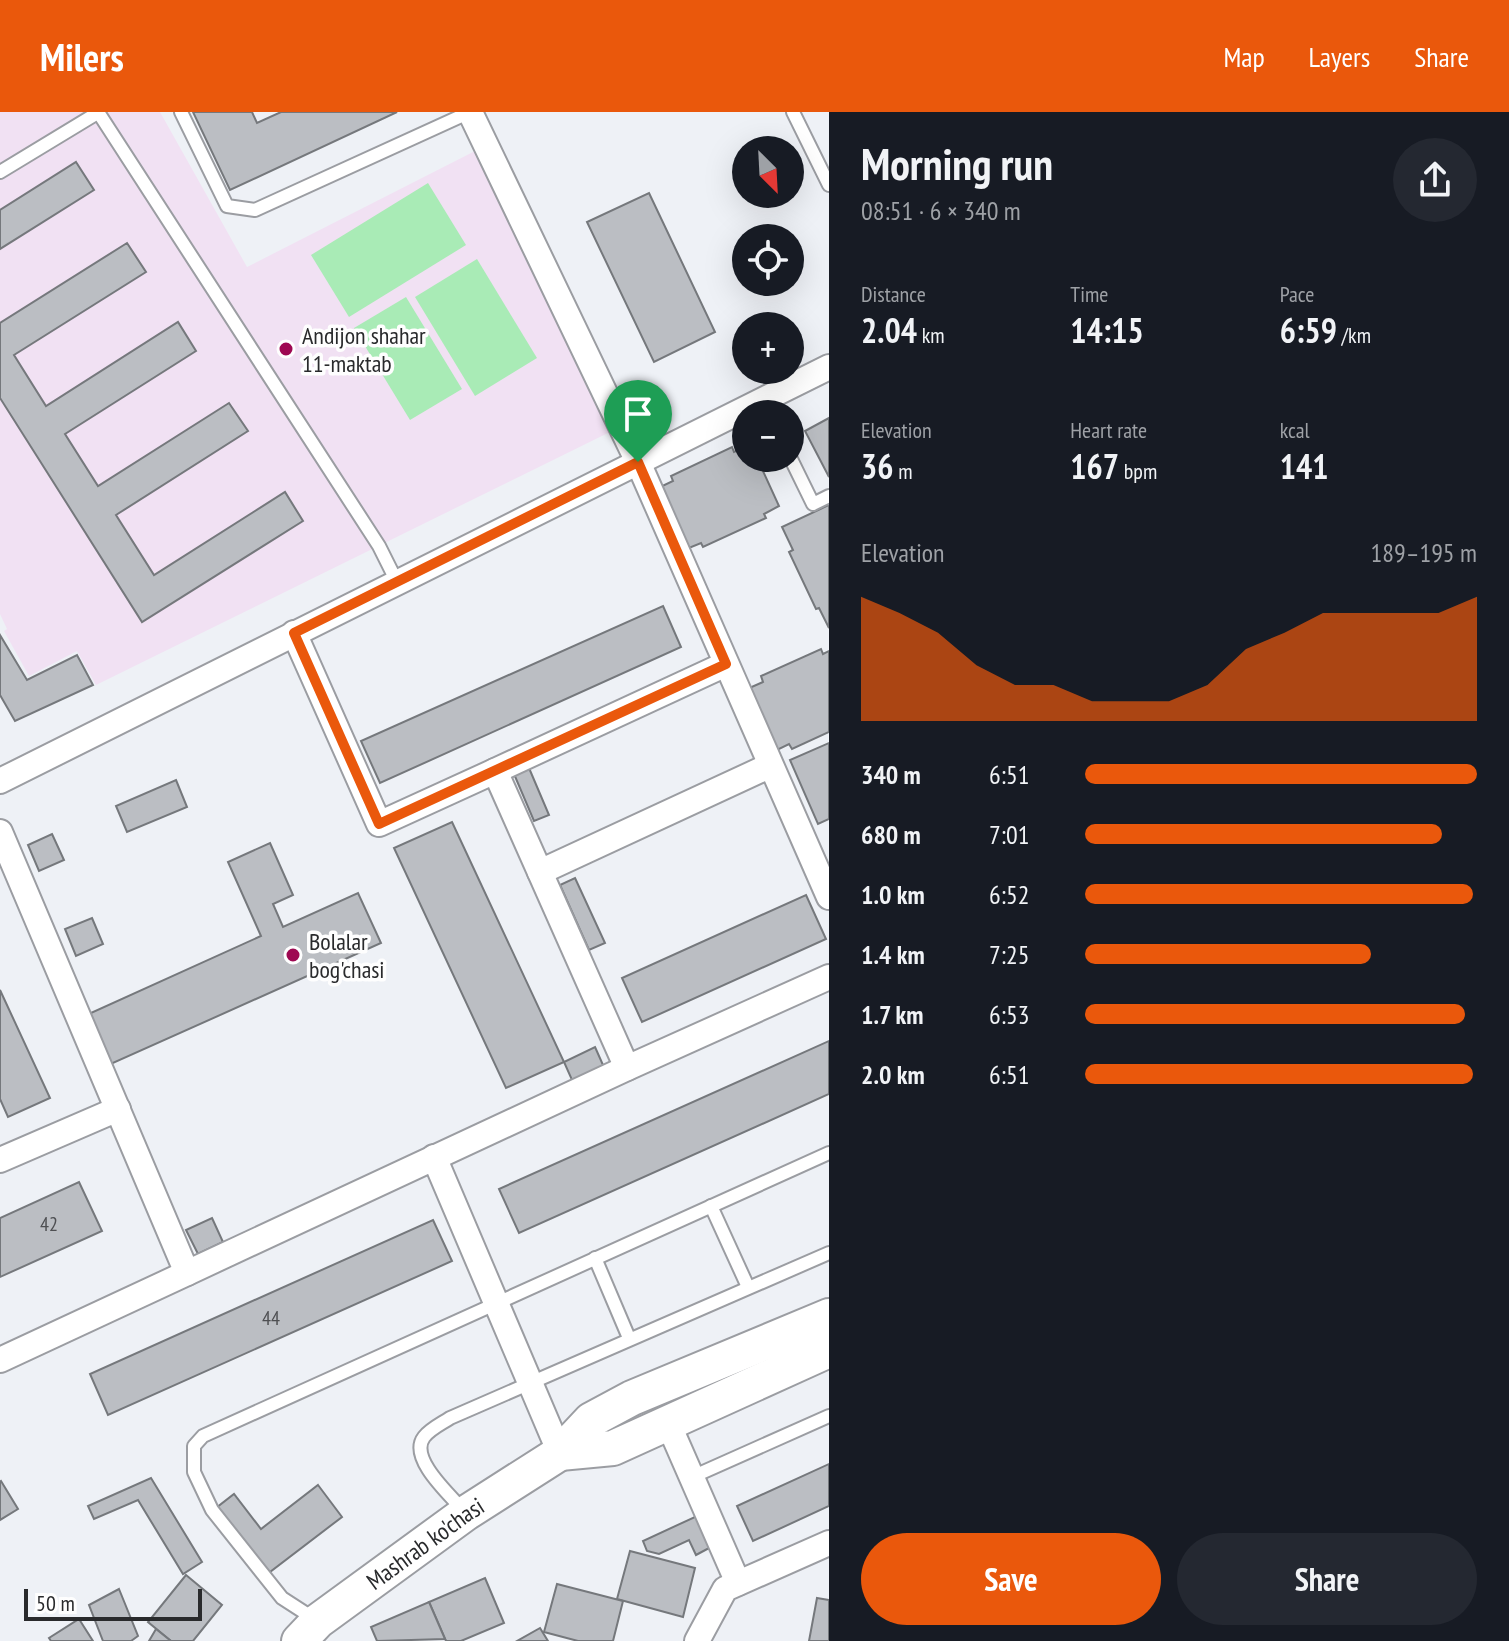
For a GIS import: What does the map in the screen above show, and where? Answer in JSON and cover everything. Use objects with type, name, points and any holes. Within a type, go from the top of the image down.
[{"type":"main road","name":"Mashrab ko'chasi","points":[[308,1631],[466,1513],[560,1453],[591,1420],[632,1398],[829,1316]]},
{"type":"main road","name":"Mashrab ko'chasi","points":[[560,1453],[613,1448],[829,1350]]},
{"type":"street","points":[[470,112],[638,462],[829,897]]},
{"type":"street","points":[[777,400],[829,367]]},
{"type":"street","points":[[0,781],[638,462],[732,422]]},
{"type":"street","points":[[294,633],[379,824],[726,664]]},
{"type":"street","points":[[540,872],[769,766]]},
{"type":"street","points":[[495,771],[627,1068]]},
{"type":"street","points":[[0,832],[187,1273]]},
{"type":"street","points":[[0,1360],[829,977]]},
{"type":"street","points":[[1,1157],[118,1109]]},
{"type":"street","points":[[434,1157],[560,1453]]},
{"type":"street","points":[[668,1423],[738,1583]]},
{"type":"street","points":[[697,1641],[725,1589],[829,1543]]},
{"type":"lane","points":[[0,172],[99,112],[379,546],[397,582]]},
{"type":"lane","points":[[181,112],[227,206],[255,210],[470,112]]},
{"type":"lane","points":[[793,112],[829,185]]},
{"type":"lane","points":[[797,472],[813,504],[829,496]]},
{"type":"lane","points":[[308,1631],[212,1510],[194,1472],[194,1446],[203,1436],[829,1153]]},
{"type":"lane","points":[[711,1206],[748,1287]]},
{"type":"lane","points":[[466,1513],[420,1458],[419,1445],[425,1435],[450,1418],[529,1381],[829,1253]]},
{"type":"lane","points":[[595,1258],[629,1338]]},
{"type":"lane","points":[[692,1477],[829,1416]]},
{"type":"shaded area","name":"Andijon shahar 11-maktab","points":[[0,112],[160,112],[247,267],[477,150],[612,431],[96,685],[77,651],[29,676],[4,631],[7,629],[0,614]]},
{"type":"green space","points":[[428,183],[466,245],[349,317],[311,255]]},
{"type":"green space","points":[[477,259],[537,358],[475,396],[415,297]]},
{"type":"green space","points":[[406,297],[462,389],[410,420],[354,328]]},
{"type":"building","points":[[193,112],[252,112],[257,123],[281,112],[397,112],[230,190]]},
{"type":"building","points":[[76,162],[94,190],[0,249],[0,210]]},
{"type":"building","points":[[649,193],[715,332],[654,362],[587,222]]},
{"type":"building","points":[[127,243],[146,272],[14,355],[46,406],[178,322],[196,351],[65,434],[98,486],[229,403],[248,431],[116,515],[154,575],[285,492],[303,521],[142,622],[0,398],[0,323]]},
{"type":"building","points":[[829,418],[829,477],[805,431]]},
{"type":"building","points":[[732,447],[732,472],[763,472],[779,506],[764,514],[766,518],[703,547],[701,543],[684,550],[656,489],[673,481],[671,476]]},
{"type":"building","points":[[829,505],[829,628],[819,608],[816,609],[789,552],[793,550],[782,527]]},
{"type":"building","points":[[663,606],[681,647],[380,783],[361,741]]},
{"type":"building","points":[[0,635],[27,680],[77,655],[93,685],[15,721],[0,695]]},
{"type":"building","points":[[821,649],[823,654],[829,651],[829,732],[792,749],[789,744],[775,751],[747,689],[763,682],[761,676]]},
{"type":"building","points":[[829,743],[829,819],[818,824],[790,760]]},
{"type":"building","points":[[529,768],[549,815],[534,821],[514,774]]},
{"type":"building","points":[[176,780],[187,807],[127,832],[116,806]]},
{"type":"building","points":[[452,822],[564,1062],[506,1088],[394,848]]},
{"type":"building","points":[[52,834],[64,860],[39,871],[28,845]]},
{"type":"building","name":"Bolalar bog'chasi","points":[[270,843],[293,895],[273,904],[283,927],[358,893],[381,943],[104,1067],[82,1017],[261,936],[228,862]]},
{"type":"building","points":[[575,878],[605,943],[589,950],[560,885]]},
{"type":"building","points":[[806,895],[826,939],[642,1022],[622,978]]},
{"type":"building","points":[[92,918],[103,944],[76,956],[65,929]]},
{"type":"building","points":[[0,990],[50,1098],[8,1117],[0,1099]]},
{"type":"building","points":[[829,1041],[829,1094],[519,1233],[499,1189]]},
{"type":"building","points":[[595,1047],[607,1074],[576,1089],[564,1062]]},
{"type":"building","points":[[79,1182],[102,1231],[0,1277],[0,1218]]},
{"type":"building","points":[[212,1218],[223,1242],[198,1254],[186,1230]]},
{"type":"building","points":[[433,1220],[452,1261],[108,1415],[90,1374]]},
{"type":"building","points":[[829,1464],[829,1506],[753,1541],[737,1506]]},
{"type":"building","points":[[151,1478],[202,1562],[183,1574],[138,1500],[94,1519],[88,1506]]},
{"type":"building","points":[[0,1482],[18,1509],[0,1520]]},
{"type":"building","points":[[318,1485],[342,1517],[266,1575],[216,1508],[234,1494],[261,1529]]},
{"type":"building","points":[[697,1516],[711,1547],[696,1555],[689,1540],[659,1554],[647,1551],[643,1541]]},
{"type":"building","points":[[630,1551],[695,1568],[683,1617],[617,1599]]},
{"type":"building","points":[[186,1575],[222,1605],[193,1641],[171,1641],[148,1622]]},
{"type":"building","points":[[485,1578],[504,1623],[461,1641],[446,1641],[429,1602]]},
{"type":"building","points":[[557,1584],[623,1601],[613,1641],[578,1641],[544,1632]]},
{"type":"building","points":[[119,1589],[138,1636],[131,1641],[103,1641],[89,1605]]},
{"type":"building","points":[[817,1598],[829,1600],[829,1641],[809,1641]]},
{"type":"building","points":[[429,1602],[445,1639],[377,1641],[371,1627]]},
{"type":"building","points":[[79,1619],[93,1641],[51,1641],[49,1638]]},
{"type":"building","points":[[540,1628],[548,1641],[517,1641]]},
{"type":"building","points":[[156,1629],[171,1641],[149,1641]]},
{"type":"place","name":"Andijon shahar 11-maktab","points":[[286,349]]},
{"type":"place","name":"Bolalar bog'chasi","points":[[293,955]]},
{"type":"route","points":[[638,462],[726,664],[379,824],[294,633],[638,462]]}]
